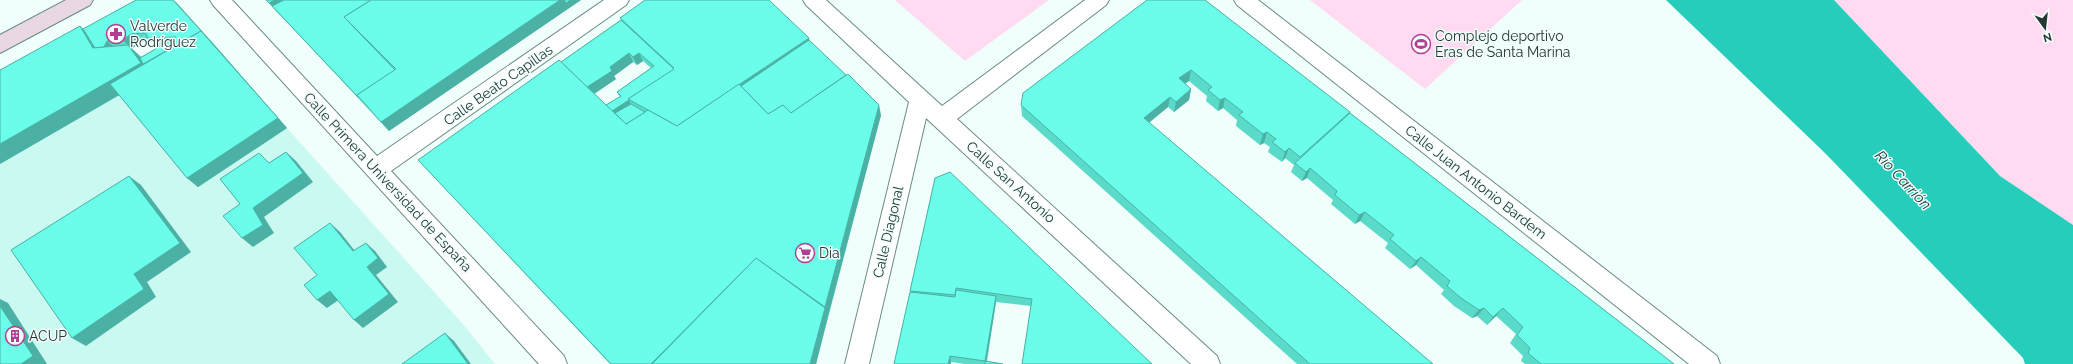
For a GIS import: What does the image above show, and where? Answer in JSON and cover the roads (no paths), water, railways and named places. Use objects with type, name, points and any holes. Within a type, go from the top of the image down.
[{"type":"main road","points":[[0,45],[83,0]]},
{"type":"street","name":"Calle Primera Universidad de España","points":[[220,0],[555,364]]},
{"type":"street","name":"Calle Beato Capillas","points":[[376,169],[619,0]]},
{"type":"street","name":"Calle San Antonio","points":[[813,0],[1208,364]]},
{"type":"street","points":[[941,119],[1099,0]]},
{"type":"street","name":"Calle Juan Antonio Bardem","points":[[1244,0],[1708,364]]},
{"type":"street","name":"Calle Diagonal","points":[[857,364],[920,100]]},
{"type":"water","name":"Río Carrión","points":[[1666,0],[1834,0],[2000,176],[2073,225],[2073,364],[2025,364],[2023,358],[1826,154]]},
{"type":"place","name":"Valverde Rodríguez","points":[[116,34]]},
{"type":"place","name":"Complejo deportivo Eras de Santa Marina","points":[[1421,44]]},
{"type":"place","name":"Dia","points":[[805,253]]},
{"type":"place","name":"ACUP","points":[[15,336]]}]
